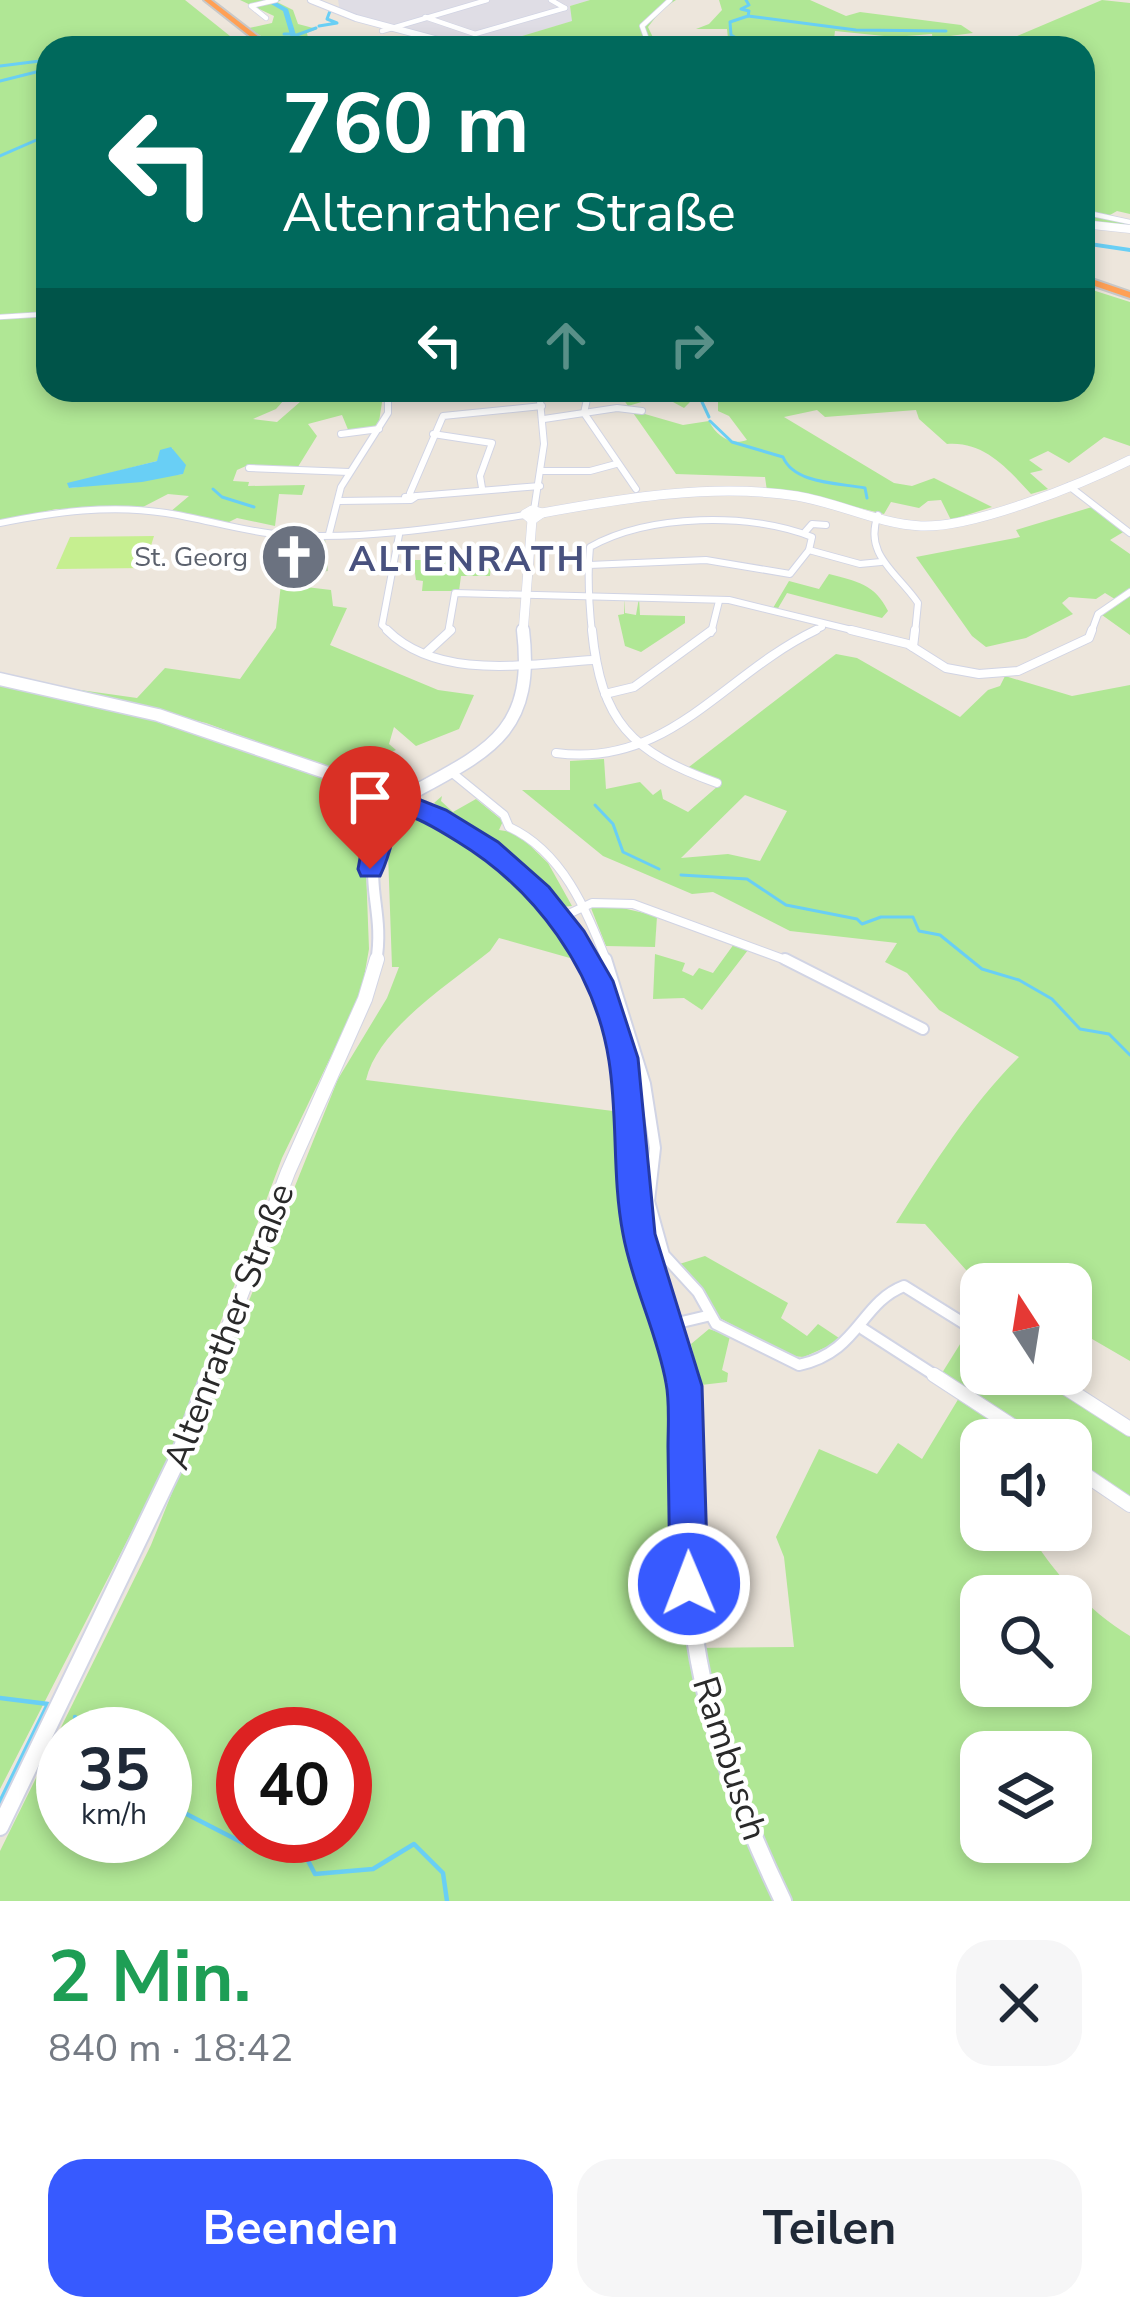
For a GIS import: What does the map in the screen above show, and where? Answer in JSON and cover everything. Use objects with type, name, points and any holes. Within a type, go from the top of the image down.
[{"type":"highway","points":[[202,0],[245,36]]},
{"type":"highway","points":[[202,0],[252,36]]},
{"type":"highway","points":[[1095,279],[1130,289]]},
{"type":"main road","points":[[311,0],[385,29],[405,28],[430,36]]},
{"type":"main road","points":[[1095,224],[1130,225]]},
{"type":"main road","points":[[389,794],[386,803],[394,810],[490,750],[505,734],[526,682],[522,621],[533,514],[688,492],[794,496],[935,526],[1069,486],[1130,460]]},
{"type":"main road","points":[[0,679],[158,715],[412,800]]},
{"type":"street","points":[[266,18],[251,6],[276,0]]},
{"type":"street","points":[[466,0],[476,3]]},
{"type":"street","points":[[385,29],[487,0]]},
{"type":"street","points":[[424,17],[475,34],[567,7],[551,0]]},
{"type":"street","points":[[647,36],[644,22],[670,0]]},
{"type":"street","points":[[405,28],[410,21]]},
{"type":"street","points":[[1095,215],[1130,225]]},
{"type":"street","points":[[0,317],[36,315]]},
{"type":"street","points":[[328,534],[349,472],[379,429],[388,402]]},
{"type":"street","points":[[0,523],[64,510],[113,509],[161,512],[256,533],[399,535],[533,514],[543,471],[541,402]]},
{"type":"street","points":[[586,402],[584,412],[636,489]]},
{"type":"street","points":[[411,496],[446,415],[542,406]]},
{"type":"street","points":[[544,419],[625,408],[642,412]]},
{"type":"street","points":[[341,434],[379,429]]},
{"type":"street","points":[[434,434],[492,442],[480,476],[482,488]]},
{"type":"street","points":[[543,471],[597,471],[616,464]]},
{"type":"street","points":[[249,468],[349,472]]},
{"type":"street","points":[[339,501],[540,486]]},
{"type":"street","points":[[1069,486],[1130,533]]},
{"type":"street","points":[[878,515],[869,538],[881,562],[918,603],[912,642]]},
{"type":"street","points":[[589,565],[700,560],[790,574],[809,550],[812,537],[805,532],[720,524],[647,529],[593,542],[589,565],[586,596],[593,659],[613,721],[672,769],[717,783]]},
{"type":"street","points":[[805,532],[812,524],[826,525]]},
{"type":"street","points":[[399,535],[382,626],[427,652],[476,667],[593,659]]},
{"type":"street","points":[[809,550],[860,564],[881,562]]},
{"type":"street","points":[[427,652],[451,630],[455,593],[525,593],[740,602],[912,642],[958,671],[1014,672],[1089,638],[1098,614],[1130,592]]},
{"type":"street","points":[[605,694],[634,687],[711,634],[718,601]]},
{"type":"street","points":[[801,619],[808,632]]},
{"type":"street","points":[[556,754],[600,758],[638,745],[696,714],[808,632],[827,625]]},
{"type":"street","points":[[450,771],[504,815],[509,827],[521,830],[563,869],[582,907],[628,1007],[646,1087],[655,1161],[648,1187],[664,1254],[676,1275],[699,1292],[707,1316],[794,1365],[839,1349],[863,1329],[890,1289],[904,1286],[960,1321]]},
{"type":"street","name":"Rambusch","points":[[412,800],[489,849],[560,917],[599,981],[618,1032],[639,1234],[669,1325],[688,1413],[689,1584],[696,1641],[732,1776],[783,1901]]},
{"type":"street","name":"Altenrather Straße","points":[[0,1827],[178,1458],[288,1172],[365,999],[377,956],[370,869],[375,837],[394,810]]},
{"type":"street","points":[[560,917],[582,907],[626,902],[748,944],[923,1029]]},
{"type":"street","points":[[669,1325],[707,1316]]},
{"type":"street","points":[[863,1329],[1002,1419]]},
{"type":"street","points":[[1077,1395],[1130,1429]]},
{"type":"street","points":[[1092,1479],[1130,1505]]},
{"type":"shaded area","points":[[338,0],[590,0],[570,6],[573,21],[522,36],[435,36],[340,12]]},
{"type":"green space","points":[[0,0],[185,0],[230,36],[36,36],[36,402],[282,402],[253,419],[277,422],[300,402],[382,402],[378,428],[349,432],[342,415],[308,424],[317,436],[296,470],[246,466],[237,470],[233,481],[249,482],[248,486],[305,485],[302,495],[279,494],[275,526],[237,518],[225,524],[170,512],[189,496],[168,494],[141,508],[56,509],[0,522]],"holes":[[[172,448],[183,474],[70,488],[68,484],[157,461]]]},
{"type":"green space","points":[[240,0],[281,0],[277,2],[293,10],[298,24],[317,29],[308,36],[263,36],[249,28],[272,23],[274,16]]},
{"type":"green space","points":[[590,0],[676,0],[648,27],[652,36],[522,36],[572,21],[570,6]]},
{"type":"green space","points":[[719,0],[810,0],[846,16],[860,12],[961,25],[973,33],[884,36],[835,31],[834,36],[728,36],[727,29],[696,29],[709,24],[722,10]]},
{"type":"green space","points":[[1102,0],[1130,3],[1130,214],[1117,211],[1110,215],[1130,220],[1130,227],[1095,223],[1095,36],[1017,36]]},
{"type":"green space","points":[[1095,291],[1130,302],[1130,446],[1104,437],[1069,463],[1048,451],[1029,460],[1043,470],[1030,473],[1048,489],[1031,494],[984,452],[947,444],[919,419],[916,410],[825,417],[817,410],[784,417],[894,483],[912,486],[934,478],[992,507],[951,520],[941,500],[919,508],[891,502],[884,514],[807,495],[767,491],[765,477],[676,474],[631,410],[683,425],[709,421],[725,438],[747,440],[729,416],[718,411],[718,402],[1095,402]]},
{"type":"green space","points":[[1092,507],[1125,531],[1110,540],[1130,554],[1130,635],[1102,615],[1118,601],[1105,593],[1096,599],[1069,597],[1062,603],[1073,614],[1026,638],[986,647],[972,636],[916,557],[1020,537],[1016,530]]},
{"type":"green space","points":[[154,536],[144,568],[56,569],[70,537]]},
{"type":"green space","points":[[281,537],[325,537],[328,571],[308,574],[307,588],[281,584],[282,570],[276,558]]},
{"type":"green space","points":[[427,554],[492,554],[490,576],[461,576],[459,591],[422,591],[423,581],[416,580],[413,560],[426,560]]},
{"type":"green space","points":[[829,574],[871,589],[888,611],[882,618],[787,593],[777,610],[773,608],[789,581],[819,589]]},
{"type":"green space","points":[[281,584],[331,590],[333,606],[347,608],[330,645],[438,690],[474,695],[459,729],[416,746],[394,727],[389,744],[396,750],[371,760],[358,775],[348,775],[206,723],[52,686],[137,698],[165,668],[240,679],[276,628]]},
{"type":"green space","points":[[625,598],[625,613],[636,615],[639,598],[640,615],[685,616],[685,623],[641,652],[625,646],[618,615],[624,614]]},
{"type":"green space","points":[[836,654],[857,658],[960,717],[988,690],[1000,686],[1005,676],[1072,696],[1130,685],[1130,1361],[1092,1339],[1092,1263],[960,1263],[925,1224],[896,1223],[969,1115],[1019,1057],[939,1010],[907,973],[885,962],[897,943],[790,931],[713,892],[692,894],[603,856],[522,790],[570,790],[570,761],[604,759],[606,789],[640,782],[653,795],[661,789],[663,799],[688,812],[718,786],[685,770]],"holes":[[[745,795],[787,811],[760,861],[728,854],[681,858]]]},
{"type":"green space","points":[[0,683],[150,716],[382,800],[366,870],[369,949],[361,994],[282,1158],[170,1457],[42,1707],[36,1707],[36,1719],[0,1789]]},
{"type":"green space","points":[[442,796],[441,801],[453,812],[476,799],[503,821],[499,830],[517,833],[548,863],[572,906],[561,907],[514,859],[434,803]]},
{"type":"green space","points":[[412,818],[459,838],[506,874],[547,918],[577,960],[499,938],[490,951],[400,1025],[373,1061],[366,1080],[613,1111],[625,1219],[653,1327],[668,1357],[682,1438],[689,1648],[794,1647],[784,1557],[776,1537],[819,1449],[877,1474],[898,1443],[922,1459],[961,1395],[1064,1395],[1130,1437],[1130,1497],[1092,1472],[1092,1419],[960,1419],[960,1551],[1042,1551],[1060,1575],[960,1575],[960,1707],[1092,1707],[1092,1607],[1130,1636],[1130,1901],[0,1901],[0,1851],[36,1778],[36,1863],[192,1863],[192,1707],[71,1707],[151,1545],[338,1079],[387,998],[399,967],[392,967],[388,853],[398,832]]},
{"type":"green space","points":[[605,904],[657,916],[655,947],[606,946],[591,908]]},
{"type":"green space","points":[[734,944],[748,950],[702,1010],[684,998],[653,999],[655,954],[685,963],[682,971],[693,976],[699,968],[713,973]]},
{"type":"green space","points":[[705,1256],[788,1303],[781,1318],[807,1336],[818,1324],[842,1340],[804,1357],[790,1356],[714,1315],[701,1286],[673,1266]]},
{"type":"green space","points":[[709,1329],[730,1336],[722,1370],[728,1373],[727,1382],[701,1385],[691,1344]]},
{"type":"green space","points":[[960,1344],[960,1385],[942,1373]]},
{"type":"water","points":[[171,447],[186,465],[183,474],[69,488],[67,483],[157,461],[160,450]]},
{"type":"waterway","points":[[267,0],[286,10],[294,36]]},
{"type":"waterway","points":[[746,0],[749,5],[741,9],[749,11],[748,16]]},
{"type":"waterway","points":[[319,26],[337,23],[327,19],[330,11]]},
{"type":"waterway","points":[[733,36],[730,22],[748,16]]},
{"type":"waterway","points":[[748,16],[856,30],[946,31]]},
{"type":"waterway","points":[[294,36],[316,28]]},
{"type":"waterway","points":[[284,34],[294,34]]},
{"type":"waterway","points":[[0,66],[36,62]]},
{"type":"waterway","points":[[0,81],[36,72]]},
{"type":"waterway","points":[[0,156],[36,140]]},
{"type":"waterway","points":[[1095,245],[1130,250]]},
{"type":"waterway","points":[[702,402],[709,417]]},
{"type":"waterway","points":[[710,421],[732,442],[783,457],[807,477],[865,488],[867,498]]},
{"type":"waterway","points":[[213,489],[222,497],[254,507]]},
{"type":"waterway","points":[[595,805],[613,824],[623,852],[659,869]]},
{"type":"waterway","points":[[681,875],[747,879],[786,905],[857,919],[862,924],[881,917],[913,917],[919,931],[940,935],[982,969],[1019,980],[1052,999],[1080,1029],[1109,1034],[1130,1055]]},
{"type":"waterway","points":[[0,1698],[48,1704],[0,1802]]},
{"type":"waterway","points":[[192,1817],[216,1829]]},
{"type":"waterway","points":[[309,1863],[315,1874],[373,1869],[414,1844],[443,1873],[447,1901]]},
{"type":"place","name":"St. Georg","points":[[294,557]]},
{"type":"district","name":"ALTENRATH","points":[[468,558]]},
{"type":"route","points":[[370,869],[379,827],[394,810],[413,806],[437,817],[489,849],[540,894],[560,917],[599,981],[623,1058],[639,1234],[685,1386],[689,1584]]}]
